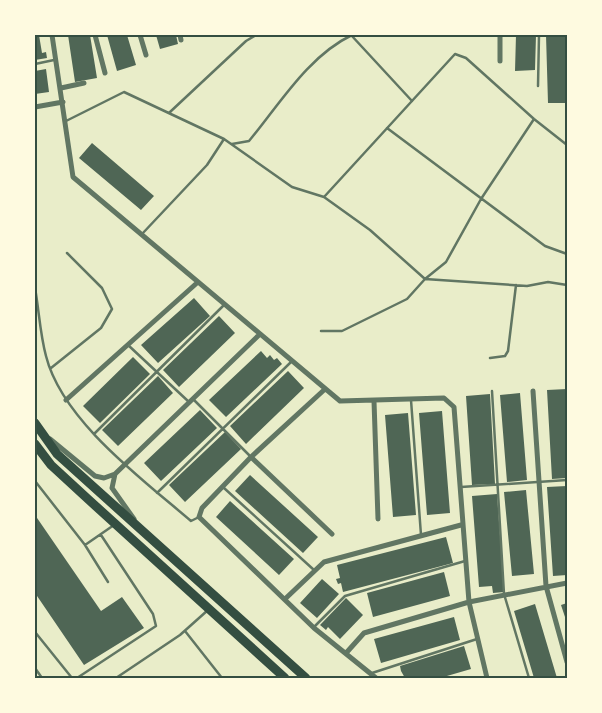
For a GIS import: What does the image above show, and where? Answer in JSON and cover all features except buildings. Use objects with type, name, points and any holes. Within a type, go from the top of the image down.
[{"type":"main road","points":[[37,426],[58,454],[306,678]]},
{"type":"main road","points":[[35,444],[51,465],[282,677]]},
{"type":"street","points":[[52,35],[74,177],[324,390],[340,401],[444,398],[454,407],[468,602],[487,678]]},
{"type":"street","points":[[95,35],[105,73]]},
{"type":"street","points":[[140,35],[146,55]]},
{"type":"street","points":[[500,35],[500,61]]},
{"type":"street","points":[[61,88],[84,83]]},
{"type":"street","points":[[35,107],[63,102]]},
{"type":"street","points":[[66,400],[198,282]]},
{"type":"street","points":[[37,426],[71,459],[95,476],[104,478],[115,474],[259,335]]},
{"type":"street","points":[[324,390],[222,486],[202,508],[199,517],[314,628],[347,652],[376,678]]},
{"type":"street","points":[[533,391],[546,586],[567,662]]},
{"type":"street","points":[[374,401],[378,520]]},
{"type":"street","points":[[251,457],[332,534]]},
{"type":"street","points":[[115,474],[112,488],[143,530]]},
{"type":"street","points":[[285,599],[324,562],[462,525]]},
{"type":"street","points":[[347,652],[364,633],[468,602],[567,583]]},
{"type":"lane","points":[[169,112],[246,41],[256,35]]},
{"type":"lane","points":[[231,144],[249,141],[317,60],[337,42],[352,35],[412,101]]},
{"type":"lane","points":[[538,86],[539,35]]},
{"type":"lane","points":[[324,197],[455,54],[466,58],[534,119],[567,145]]},
{"type":"lane","points":[[35,64],[56,60]]},
{"type":"lane","points":[[66,122],[124,92],[224,139],[292,187],[324,197],[370,230],[425,279],[516,285],[548,282],[567,285]]},
{"type":"lane","points":[[321,331],[342,331],[407,299],[425,279],[446,262],[481,200],[534,119]]},
{"type":"lane","points":[[387,128],[545,246],[567,254]]},
{"type":"lane","points":[[142,234],[207,165],[224,139]]},
{"type":"lane","points":[[51,368],[101,328],[112,309],[102,288],[67,254]]},
{"type":"lane","points":[[490,358],[505,356],[508,351],[516,285]]},
{"type":"lane","points":[[35,288],[46,357],[66,400],[94,434],[124,465],[191,521],[199,517]]},
{"type":"lane","points":[[94,434],[224,305]]},
{"type":"lane","points":[[128,345],[224,428],[251,457]]},
{"type":"lane","points":[[158,493],[291,362]]},
{"type":"lane","points":[[492,391],[504,594],[529,678]]},
{"type":"lane","points":[[411,400],[421,536]]},
{"type":"lane","points":[[459,487],[567,480]]},
{"type":"lane","points":[[35,481],[85,545],[108,582]]},
{"type":"lane","points":[[222,486],[315,570]]},
{"type":"lane","points":[[85,545],[115,524]]},
{"type":"lane","points":[[77,678],[156,626],[153,614],[101,535]]},
{"type":"lane","points":[[314,628],[338,601],[345,596],[464,561]]},
{"type":"lane","points":[[116,678],[185,631],[209,609]]},
{"type":"lane","points":[[185,631],[222,678]]},
{"type":"lane","points":[[35,632],[72,678]]},
{"type":"lane","points":[[371,673],[477,639]]},
{"type":"lane","points":[[35,668],[42,678]]}]
